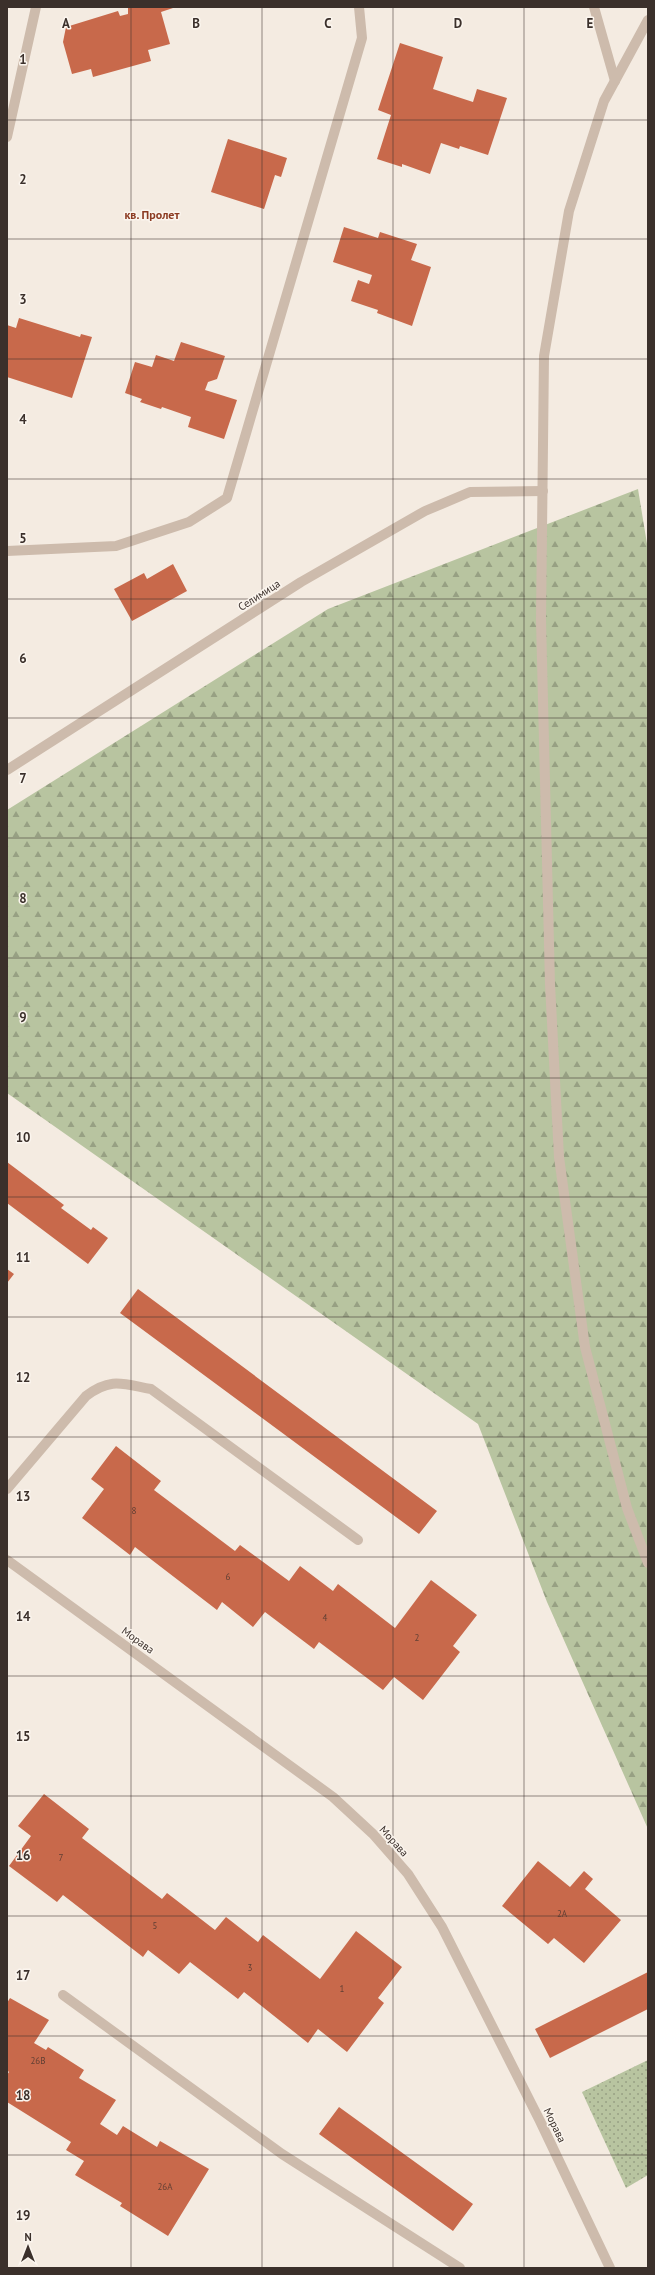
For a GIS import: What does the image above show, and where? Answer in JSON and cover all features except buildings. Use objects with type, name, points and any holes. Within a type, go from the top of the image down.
[{"type":"street","points":[[7,137],[36,7]]},
{"type":"street","points":[[7,551],[116,546],[189,522],[227,498],[362,38],[359,7]]},
{"type":"street","points":[[594,7],[615,81]]},
{"type":"street","points":[[648,20],[604,101],[569,211],[544,356],[541,620],[550,984],[559,1157],[585,1347],[627,1508],[648,1563]]},
{"type":"street","name":"Селимица","points":[[7,770],[301,582],[425,511],[470,492],[543,491]]},
{"type":"street","points":[[7,1489],[86,1396],[99,1386],[116,1382],[151,1389],[358,1540]]},
{"type":"street","name":"Морава","points":[[7,1560],[333,1797],[373,1834],[408,1874],[442,1927],[540,2121],[610,2268]]},
{"type":"street","points":[[63,1995],[282,2154],[460,2268]]},
{"type":"green space","points":[[638,489],[648,550],[648,1829],[547,1602],[478,1424],[7,1093],[7,810],[328,609]]},
{"type":"green space","points":[[648,2060],[648,2175],[626,2188],[582,2092]]},
{"type":"district","name":"кв. Пролет","points":[[152,214]]}]
